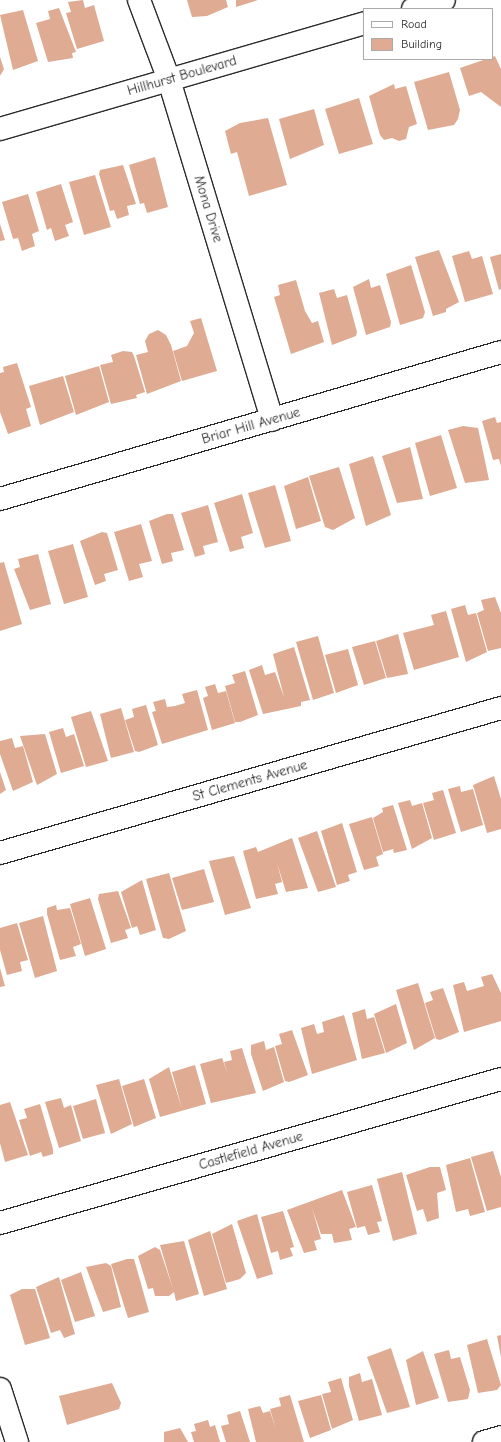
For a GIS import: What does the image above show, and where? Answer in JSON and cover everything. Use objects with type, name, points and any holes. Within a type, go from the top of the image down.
[{"type":"street","name":"Mona Drive","points":[[139,0],[169,80],[272,420]]},
{"type":"street","points":[[416,8],[444,0]]},
{"type":"street","name":"Hillhurst Boulevard","points":[[0,129],[363,23]]},
{"type":"street","name":"Briar Hill Avenue","points":[[0,499],[501,352]]},
{"type":"street","name":"St Clements Avenue","points":[[0,853],[501,708]]},
{"type":"street","name":"Castlefield Avenue","points":[[0,1223],[501,1079]]},
{"type":"street","points":[[0,1389],[17,1442]]},
{"type":"street","points":[[484,1442],[501,1437]]},
{"type":"building","points":[[83,0],[85,8],[94,5],[104,41],[77,49],[66,13],[71,12],[68,2]]},
{"type":"building","points":[[187,0],[226,0],[228,7],[207,16],[192,17]]},
{"type":"building","points":[[236,0],[258,0],[236,7]]},
{"type":"building","points":[[59,8],[76,52],[72,53],[73,58],[48,62],[36,23],[50,19],[48,11]]},
{"type":"building","points":[[23,10],[38,61],[13,70],[0,15]]},
{"type":"building","points":[[495,56],[501,69],[501,107],[481,92],[469,96],[460,68],[483,60],[493,60],[493,57]]},
{"type":"building","points":[[0,57],[4,69],[0,76]]},
{"type":"building","points":[[449,72],[460,110],[458,119],[454,125],[428,130],[414,82]]},
{"type":"building","points":[[394,84],[395,89],[406,86],[417,124],[409,127],[406,139],[399,141],[392,138],[384,140],[380,135],[369,96]]},
{"type":"building","points":[[359,98],[373,144],[339,154],[325,109]]},
{"type":"building","points":[[314,109],[324,145],[290,159],[279,119]]},
{"type":"building","points":[[268,118],[287,185],[249,196],[237,152],[231,154],[225,131],[240,123]]},
{"type":"building","points":[[155,157],[168,207],[147,213],[144,203],[140,204],[129,165]]},
{"type":"building","points":[[123,165],[136,204],[127,206],[129,215],[117,219],[114,210],[110,211],[99,174],[100,170]]},
{"type":"building","points":[[95,175],[111,227],[84,235],[69,182]]},
{"type":"building","points":[[61,184],[73,222],[65,225],[69,236],[55,241],[51,228],[47,230],[36,192]]},
{"type":"building","points":[[28,194],[39,231],[32,234],[35,246],[22,251],[18,238],[13,239],[2,202]]},
{"type":"building","points":[[0,224],[5,240],[0,241]]},
{"type":"building","points":[[439,250],[459,302],[446,309],[446,312],[433,316],[415,257]]},
{"type":"building","points":[[469,251],[472,259],[482,256],[493,294],[465,302],[452,256]]},
{"type":"building","points":[[501,254],[501,289],[499,290],[490,257]]},
{"type":"building","points":[[411,265],[425,312],[423,318],[400,325],[386,274]]},
{"type":"building","points":[[369,279],[371,288],[380,285],[391,322],[390,327],[366,335],[353,287]]},
{"type":"building","points":[[296,280],[305,311],[312,323],[318,321],[324,342],[291,354],[274,297],[280,295],[278,285]]},
{"type":"building","points":[[334,289],[337,298],[347,295],[357,332],[356,336],[332,345],[319,293]]},
{"type":"building","points":[[201,318],[217,371],[182,381],[173,351],[187,346],[194,333],[190,321]]},
{"type":"building","points":[[158,330],[166,335],[171,345],[181,381],[147,394],[136,355],[148,352],[145,341],[149,334]]},
{"type":"building","points":[[123,351],[132,352],[145,392],[136,395],[137,398],[111,404],[100,365],[113,362],[111,355]]},
{"type":"building","points":[[17,363],[31,407],[26,409],[31,426],[8,434],[0,412],[0,373],[4,372],[3,367]]},
{"type":"building","points":[[99,366],[109,402],[76,415],[65,376]]},
{"type":"building","points":[[63,376],[74,412],[40,425],[29,386]]},
{"type":"building","points":[[495,417],[497,423],[501,422],[501,466],[499,459],[493,460],[482,421]]},
{"type":"building","points":[[463,426],[478,428],[489,480],[465,483],[448,430]]},
{"type":"building","points":[[441,435],[457,488],[430,496],[415,443]]},
{"type":"building","points":[[410,447],[423,499],[397,503],[382,456]]},
{"type":"building","points":[[373,456],[391,515],[366,526],[349,464]]},
{"type":"building","points":[[339,467],[355,518],[333,530],[325,527],[309,476]]},
{"type":"building","points":[[308,477],[321,521],[296,529],[284,486]]},
{"type":"building","points":[[275,485],[291,541],[265,548],[248,493]]},
{"type":"building","points":[[242,494],[253,533],[241,537],[244,548],[230,552],[214,503]]},
{"type":"building","points":[[208,505],[218,542],[203,546],[205,554],[195,557],[181,513]]},
{"type":"building","points":[[167,514],[173,514],[184,550],[171,553],[173,561],[162,564],[149,521]]},
{"type":"building","points":[[141,524],[152,561],[139,564],[143,577],[129,581],[114,532]]},
{"type":"building","points":[[102,532],[107,533],[118,570],[104,574],[106,581],[95,585],[80,541]]},
{"type":"building","points":[[73,544],[88,597],[64,604],[48,551]]},
{"type":"building","points":[[38,554],[51,604],[30,610],[14,569],[20,567],[18,559]]},
{"type":"building","points":[[4,562],[22,624],[0,631],[0,563]]},
{"type":"building","points":[[495,597],[501,613],[501,648],[488,651],[477,613],[484,610],[481,600]]},
{"type":"building","points":[[465,605],[468,615],[476,613],[487,652],[466,662],[451,609]]},
{"type":"building","points":[[446,611],[459,657],[414,670],[403,633],[434,625],[431,615]]},
{"type":"building","points":[[398,634],[408,674],[387,678],[376,641]]},
{"type":"building","points":[[318,636],[334,693],[313,700],[296,642]]},
{"type":"building","points":[[375,641],[386,678],[364,685],[352,647]]},
{"type":"building","points":[[294,647],[310,700],[301,702],[301,706],[263,714],[249,670],[262,665],[265,675],[275,672],[284,697],[273,654]]},
{"type":"building","points":[[348,649],[358,685],[336,693],[325,655]]},
{"type":"building","points":[[245,671],[258,715],[240,722],[235,722],[225,686],[235,683],[232,675]]},
{"type":"building","points":[[215,684],[218,693],[226,691],[235,723],[212,730],[203,698],[208,696],[205,687]]},
{"type":"building","points":[[197,690],[208,730],[162,744],[152,712],[156,711],[153,702],[165,699],[167,707],[175,706],[185,703],[182,694]]},
{"type":"building","points":[[146,705],[158,745],[139,752],[135,751],[125,720],[134,717],[132,709]]},
{"type":"building","points":[[121,708],[134,752],[111,758],[100,714]]},
{"type":"building","points":[[91,711],[108,761],[86,767],[71,717]]},
{"type":"building","points":[[63,728],[66,737],[74,734],[84,766],[61,773],[49,732]]},
{"type":"building","points":[[45,734],[57,774],[37,785],[20,736]]},
{"type":"building","points":[[12,738],[15,748],[23,746],[33,782],[13,791],[0,754],[0,741]]},
{"type":"building","points":[[0,772],[6,790],[0,794]]},
{"type":"building","points":[[494,776],[501,799],[501,829],[487,833],[473,785]]},
{"type":"building","points":[[460,786],[461,792],[473,789],[483,825],[461,832],[448,789]]},
{"type":"building","points":[[443,790],[456,833],[434,840],[423,803],[434,800],[432,793]]},
{"type":"building","points":[[410,800],[412,806],[422,803],[432,838],[412,849],[398,803]]},
{"type":"building","points":[[393,805],[407,850],[394,853],[393,849],[383,852],[373,818],[383,812],[382,808]]},
{"type":"building","points":[[372,817],[383,854],[376,857],[379,866],[364,870],[349,824]]},
{"type":"building","points":[[342,823],[357,872],[348,875],[350,881],[337,885],[321,831]]},
{"type":"building","points":[[317,831],[336,887],[318,892],[298,838]]},
{"type":"building","points":[[292,838],[308,888],[286,892],[277,863],[282,882],[275,884],[278,894],[256,899],[243,851],[256,847],[258,852]]},
{"type":"building","points":[[234,856],[251,908],[225,915],[209,861]]},
{"type":"building","points":[[204,869],[214,902],[182,910],[172,878]]},
{"type":"building","points":[[169,873],[186,931],[169,939],[163,938],[146,879]]},
{"type":"building","points":[[142,880],[156,930],[140,935],[137,926],[132,928],[121,892]]},
{"type":"building","points":[[118,891],[131,928],[125,930],[128,938],[111,943],[98,899],[99,894]]},
{"type":"building","points":[[90,898],[106,949],[85,956],[70,904]]},
{"type":"building","points":[[56,905],[57,910],[70,908],[81,944],[73,947],[76,956],[60,960],[47,914],[47,908]]},
{"type":"building","points":[[43,916],[57,971],[35,978],[19,923]]},
{"type":"building","points":[[17,923],[28,960],[20,962],[22,971],[7,975],[0,950],[0,928]]},
{"type":"building","points":[[0,968],[5,986],[0,987]]},
{"type":"building","points":[[492,974],[501,993],[501,1021],[464,1032],[453,985],[464,982],[467,991],[484,986],[481,977]]},
{"type":"building","points":[[418,983],[435,1038],[414,1050],[396,990]]},
{"type":"building","points":[[443,988],[459,1032],[440,1040],[436,1039],[425,1003],[433,1000],[430,992]]},
{"type":"building","points":[[396,1004],[407,1043],[386,1053],[374,1014]]},
{"type":"building","points":[[365,1009],[367,1019],[374,1017],[385,1053],[362,1059],[352,1013]]},
{"type":"building","points":[[344,1015],[357,1060],[312,1074],[301,1028],[314,1024],[317,1034],[324,1032],[322,1022]]},
{"type":"building","points":[[292,1030],[308,1075],[289,1082],[285,1081],[275,1046],[282,1044],[279,1034]]},
{"type":"building","points":[[264,1041],[266,1050],[274,1047],[284,1082],[263,1091],[251,1054],[251,1045]]},
{"type":"building","points":[[242,1048],[256,1093],[211,1103],[200,1064],[222,1058],[228,1074],[224,1062],[232,1060],[230,1051]]},
{"type":"building","points":[[195,1065],[206,1104],[160,1117],[149,1079],[169,1067],[182,1109],[172,1072]]},
{"type":"building","points":[[119,1079],[132,1124],[111,1134],[96,1085]]},
{"type":"building","points":[[144,1079],[156,1118],[134,1127],[122,1086]]},
{"type":"building","points":[[61,1098],[64,1108],[71,1105],[81,1141],[59,1148],[45,1102]]},
{"type":"building","points":[[96,1099],[105,1133],[83,1139],[73,1106]]},
{"type":"building","points":[[10,1102],[28,1155],[5,1162],[0,1143],[0,1105]]},
{"type":"building","points":[[40,1104],[53,1149],[53,1154],[43,1157],[41,1152],[30,1156],[19,1120],[27,1118],[24,1109]]},
{"type":"building","points":[[493,1151],[501,1177],[501,1207],[487,1211],[471,1157]]},
{"type":"building","points":[[470,1158],[485,1212],[470,1216],[468,1209],[456,1212],[446,1165]]},
{"type":"building","points":[[430,1167],[440,1167],[446,1190],[437,1193],[439,1218],[427,1222],[423,1209],[417,1211],[406,1175]]},
{"type":"building","points":[[402,1172],[417,1234],[393,1241],[377,1179]]},
{"type":"building","points":[[372,1185],[382,1221],[377,1222],[380,1232],[368,1235],[365,1226],[357,1228],[347,1192]]},
{"type":"building","points":[[342,1190],[356,1227],[349,1229],[352,1240],[334,1243],[332,1234],[321,1234],[312,1208],[321,1239],[314,1241],[317,1250],[304,1253],[287,1210]]},
{"type":"building","points":[[283,1211],[294,1247],[290,1248],[293,1256],[280,1260],[278,1251],[271,1253],[261,1217]]},
{"type":"building","points":[[257,1214],[273,1274],[257,1279],[237,1221]]},
{"type":"building","points":[[232,1224],[246,1273],[240,1279],[226,1283],[212,1234]]},
{"type":"building","points":[[210,1231],[227,1289],[204,1296],[188,1240]]},
{"type":"building","points":[[184,1241],[199,1294],[176,1301],[174,1292],[169,1296],[155,1296],[153,1288],[148,1289],[138,1256],[155,1247],[160,1250],[173,1289],[160,1245]]},
{"type":"building","points":[[127,1259],[134,1259],[149,1312],[128,1318],[111,1264]]},
{"type":"building","points":[[106,1263],[111,1266],[121,1307],[103,1312],[86,1267]]},
{"type":"building","points":[[81,1272],[95,1316],[75,1322],[61,1280]]},
{"type":"building","points":[[59,1277],[75,1334],[64,1338],[60,1330],[51,1333],[36,1287]]},
{"type":"building","points":[[22,1289],[35,1289],[50,1338],[25,1345],[10,1295]]},
{"type":"building","points":[[501,1335],[501,1357],[497,1336]]},
{"type":"building","points":[[487,1339],[501,1385],[497,1390],[478,1393],[467,1345]]},
{"type":"building","points":[[391,1348],[410,1407],[387,1413],[367,1357]]},
{"type":"building","points":[[449,1350],[451,1359],[460,1357],[470,1390],[468,1399],[448,1402],[434,1354]]},
{"type":"building","points":[[423,1351],[439,1398],[416,1405],[406,1360]]},
{"type":"building","points":[[360,1373],[362,1382],[372,1379],[382,1415],[359,1421],[349,1386],[349,1377]]},
{"type":"building","points":[[341,1378],[353,1420],[332,1429],[322,1394],[331,1392],[328,1382]]},
{"type":"building","points":[[112,1383],[121,1403],[119,1409],[67,1425],[59,1396]]},
{"type":"building","points":[[290,1395],[304,1442],[256,1442],[248,1409],[260,1406],[263,1413],[270,1411],[276,1430],[270,1409],[281,1406],[279,1398]]},
{"type":"building","points":[[321,1395],[331,1430],[310,1438],[298,1401]]},
{"type":"building","points":[[240,1411],[250,1442],[226,1442],[221,1426],[229,1424],[227,1415]]},
{"type":"building","points":[[208,1420],[210,1427],[215,1425],[220,1442],[194,1442],[191,1432],[196,1431],[194,1424]]},
{"type":"building","points":[[180,1428],[188,1442],[164,1442],[164,1432]]}]
